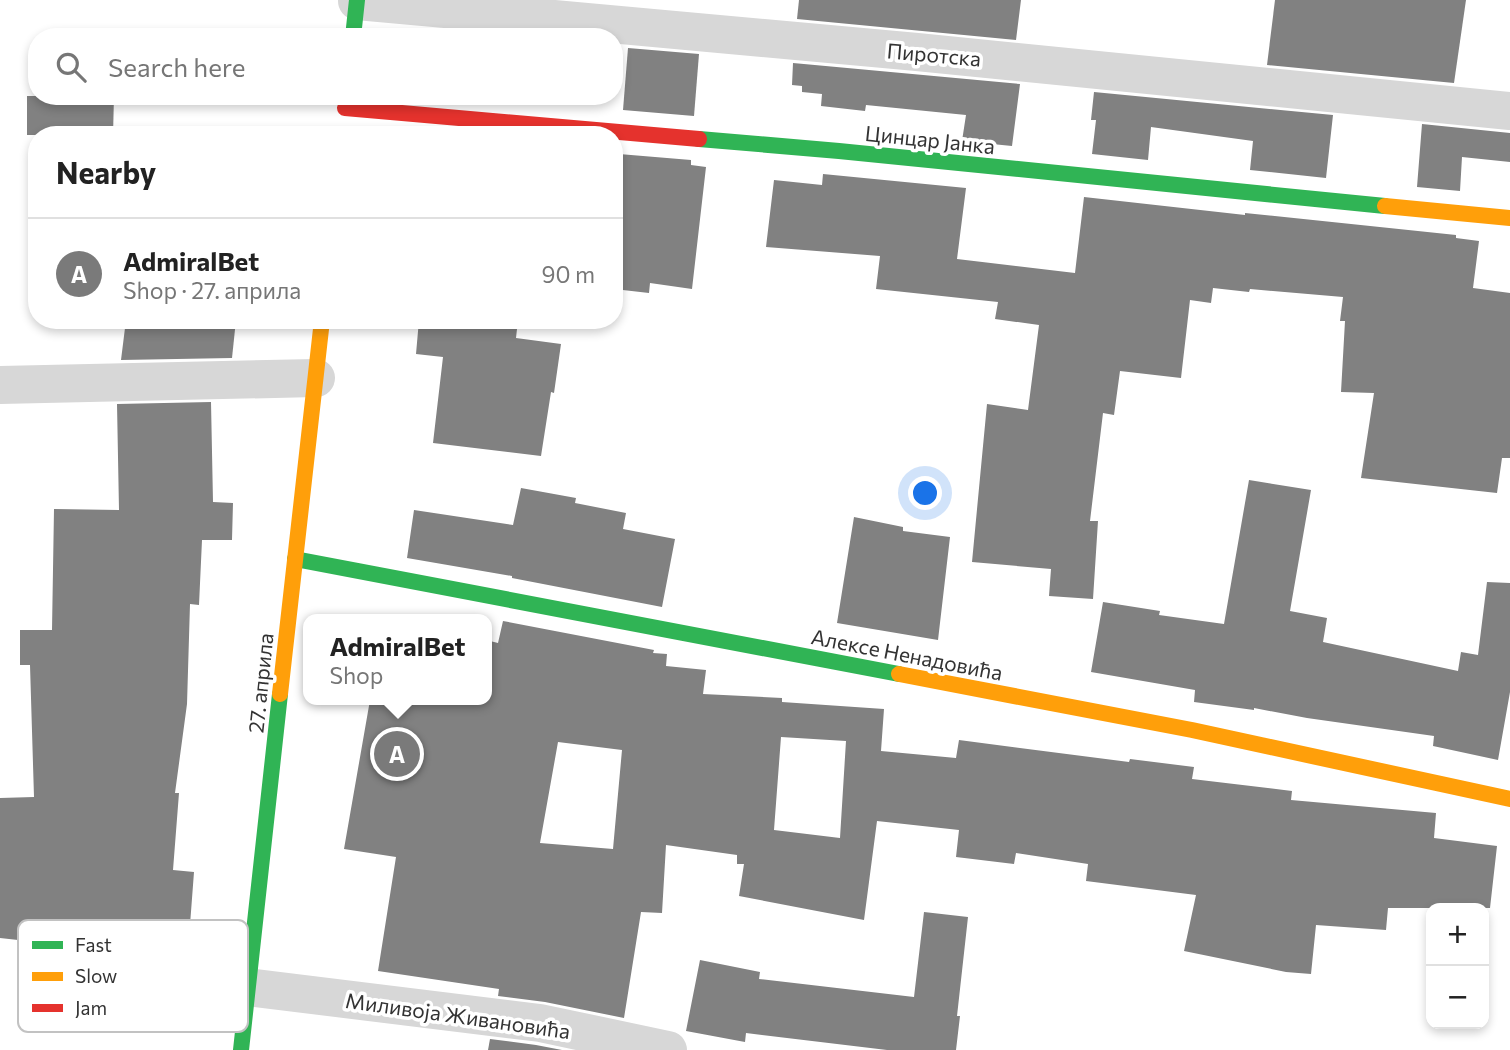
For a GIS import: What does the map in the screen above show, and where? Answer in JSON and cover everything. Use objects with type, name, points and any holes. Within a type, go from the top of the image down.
[{"type":"street","points":[[354,28],[357,0]]},
{"type":"street","name":"Пиротска","points":[[357,0],[1510,111]]},
{"type":"street","name":"Цинцар Јанка","points":[[345,108],[552,126]]},
{"type":"street","name":"Цинцар Јанка","points":[[623,132],[1510,218]]},
{"type":"street","name":"27. априла","points":[[248,978],[321,329]]},
{"type":"street","points":[[0,386],[316,378]]},
{"type":"street","name":"Алексе Ненадовића","points":[[295,559],[1192,730],[1510,799]]},
{"type":"street","name":"Миливоја Живановића","points":[[248,987],[540,1023],[668,1050]]},
{"type":"street","name":"27. априла","points":[[241,1050],[243,1032]]},
{"type":"building","points":[[799,0],[1021,0],[1016,40],[797,19]]},
{"type":"building","points":[[1275,0],[1466,0],[1454,83],[1267,65]]},
{"type":"building","points":[[628,48],[699,54],[694,116],[623,110]]},
{"type":"building","points":[[793,63],[1020,84],[1012,146],[962,141],[966,115],[866,105],[865,111],[821,106],[822,94],[802,92],[802,86],[792,85]]},
{"type":"building","points":[[1094,92],[1333,115],[1326,178],[1250,170],[1253,141],[1151,127],[1148,160],[1092,154],[1096,120],[1091,120]]},
{"type":"building","points":[[27,96],[28,105],[114,105],[113,126],[28,126],[27,135]]},
{"type":"building","points":[[1422,124],[1510,133],[1510,162],[1462,157],[1460,191],[1417,187]]},
{"type":"building","points":[[623,154],[691,160],[691,165],[706,167],[692,289],[650,283],[649,293],[623,290]]},
{"type":"building","points":[[823,174],[966,188],[957,259],[1075,273],[1084,197],[1456,235],[1456,238],[1479,241],[1473,288],[1510,293],[1510,458],[1502,458],[1497,493],[1361,478],[1374,393],[1341,392],[1345,321],[1340,321],[1343,297],[1213,288],[1211,303],[1190,300],[1181,378],[1120,371],[1114,415],[1103,413],[1090,521],[1098,521],[1093,599],[1049,596],[1051,569],[972,562],[987,404],[1028,410],[1039,325],[995,319],[998,302],[876,289],[880,256],[766,247],[774,180],[822,185]]},
{"type":"building","points":[[125,329],[235,329],[232,358],[121,360]]},
{"type":"building","points":[[418,329],[517,329],[516,338],[561,344],[541,456],[433,443],[443,357],[416,354]]},
{"type":"building","points":[[211,402],[213,502],[233,503],[232,540],[202,540],[199,605],[190,604],[187,704],[175,793],[179,793],[173,870],[194,872],[190,920],[18,920],[18,940],[0,938],[0,798],[34,797],[30,665],[20,665],[20,630],[52,630],[54,509],[119,510],[117,404]]},
{"type":"building","points":[[1249,480],[1311,490],[1290,611],[1327,618],[1323,642],[1458,671],[1461,652],[1478,655],[1487,582],[1510,583],[1510,692],[1498,760],[1433,746],[1434,736],[1254,708],[1194,702],[1195,690],[1091,672],[1103,602],[1160,611],[1159,615],[1224,624]]},
{"type":"building","points":[[521,488],[576,498],[575,503],[626,513],[623,529],[675,539],[662,607],[512,576],[407,558],[414,510],[513,525]]},
{"type":"building","points":[[854,517],[903,527],[903,531],[950,537],[938,640],[837,623]]},
{"type":"building","points":[[503,621],[654,650],[653,653],[667,654],[666,666],[706,670],[703,694],[782,698],[782,702],[884,709],[881,751],[956,758],[959,740],[1129,762],[1130,759],[1194,767],[1192,779],[1292,791],[1291,800],[1436,813],[1434,838],[1497,846],[1490,908],[1489,903],[1426,903],[1426,908],[1388,908],[1386,930],[1316,925],[1311,974],[1286,972],[1184,951],[1196,895],[1086,881],[1088,864],[1016,853],[1014,864],[956,857],[959,830],[877,821],[864,920],[739,896],[744,864],[737,864],[737,855],[666,845],[662,913],[641,912],[624,1018],[545,1002],[498,996],[499,989],[378,971],[396,857],[344,849],[369,705],[492,705],[492,642],[498,643]],"holes":[[[781,737],[846,741],[840,838],[774,830]],[[558,742],[622,750],[613,849],[540,843]]]},
{"type":"building","points":[[924,912],[968,917],[956,1050],[887,1050],[746,1033],[745,1042],[686,1031],[700,960],[760,972],[759,979],[914,997]]},
{"type":"building","points":[[490,1039],[536,1045],[562,1050],[488,1050]]},
{"type":"traffic: fast","points":[[354,28],[357,0]]},
{"type":"traffic: fast","points":[[699,139],[1385,206]]},
{"type":"traffic: fast","points":[[295,559],[899,674]]},
{"type":"traffic: fast","points":[[248,986],[280,694]]},
{"type":"traffic: fast","points":[[241,1050],[243,1032]]},
{"type":"traffic: slow","points":[[1385,206],[1510,218]]},
{"type":"traffic: slow","points":[[280,694],[321,329]]},
{"type":"traffic: slow","points":[[899,674],[1192,730],[1510,799]]},
{"type":"traffic: jam","points":[[345,108],[551,126]]},
{"type":"traffic: jam","points":[[623,132],[699,139]]},
{"type":"place","name":"AdmiralBet","points":[[397,754]]}]
